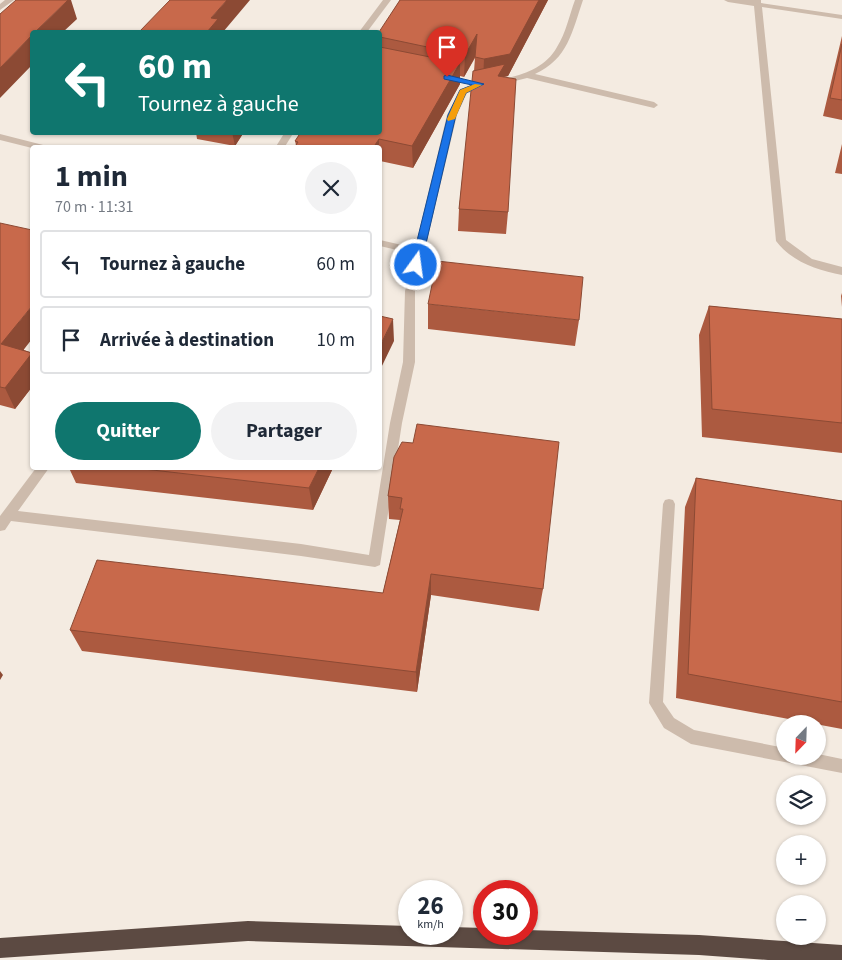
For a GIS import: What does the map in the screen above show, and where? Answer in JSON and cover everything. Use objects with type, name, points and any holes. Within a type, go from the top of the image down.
[{"type":"highway","points":[[0,948],[248,931],[698,946],[842,956]]},
{"type":"street","points":[[0,8],[10,0]]},
{"type":"street","points":[[364,30],[387,0]]},
{"type":"street","points":[[462,81],[480,84],[504,82],[526,76],[552,60],[562,45],[579,0]]},
{"type":"street","points":[[728,0],[758,2],[842,17]]},
{"type":"street","points":[[758,2],[781,241],[796,255],[820,267],[842,271]]},
{"type":"street","points":[[526,76],[654,106]]},
{"type":"street","points":[[4,521],[301,550],[375,561],[396,423],[409,362],[410,291],[452,115],[462,91],[480,84]]},
{"type":"street","points":[[0,137],[32,145]]},
{"type":"street","points":[[382,243],[420,252]]},
{"type":"street","points":[[4,521],[42,470]]},
{"type":"street","points":[[668,504],[656,703],[669,723],[690,736],[776,753]]},
{"type":"street","points":[[826,763],[842,766]]},
{"type":"building","points":[[16,0],[68,0],[37,30],[30,30],[30,37],[0,68],[0,14]]},
{"type":"building","points":[[170,0],[227,0],[211,18],[218,19],[209,30],[141,30]]},
{"type":"building","points":[[400,0],[539,0],[510,54],[484,59],[475,57],[477,34],[465,55],[382,37],[382,30],[380,30]]},
{"type":"building","points":[[842,44],[842,100],[830,98]]},
{"type":"building","points":[[382,47],[460,63],[412,146],[379,139],[375,145],[296,145],[298,142],[295,141],[299,135],[382,135]]},
{"type":"building","points":[[505,64],[498,76],[516,79],[508,212],[459,209],[473,71]]},
{"type":"building","points":[[0,223],[30,230],[30,308],[1,344],[30,352],[30,356],[5,388],[0,387]]},
{"type":"building","points":[[437,261],[583,277],[579,320],[428,304]]},
{"type":"building","points":[[709,306],[842,319],[842,423],[712,409]]},
{"type":"building","points":[[382,316],[393,319],[382,342]]},
{"type":"building","points":[[417,424],[559,442],[543,589],[431,574],[416,672],[70,630],[97,560],[383,593],[403,509],[400,509],[402,498],[388,496],[394,457],[402,442],[413,443]]},
{"type":"building","points":[[152,470],[318,470],[309,488]]},
{"type":"building","points":[[696,478],[842,501],[842,702],[688,674]]},
{"type":"slow traffic","points":[[451,119],[462,91],[478,85]]},
{"type":"route","points":[[416,265],[452,115],[462,91],[480,84],[447,77]]}]
